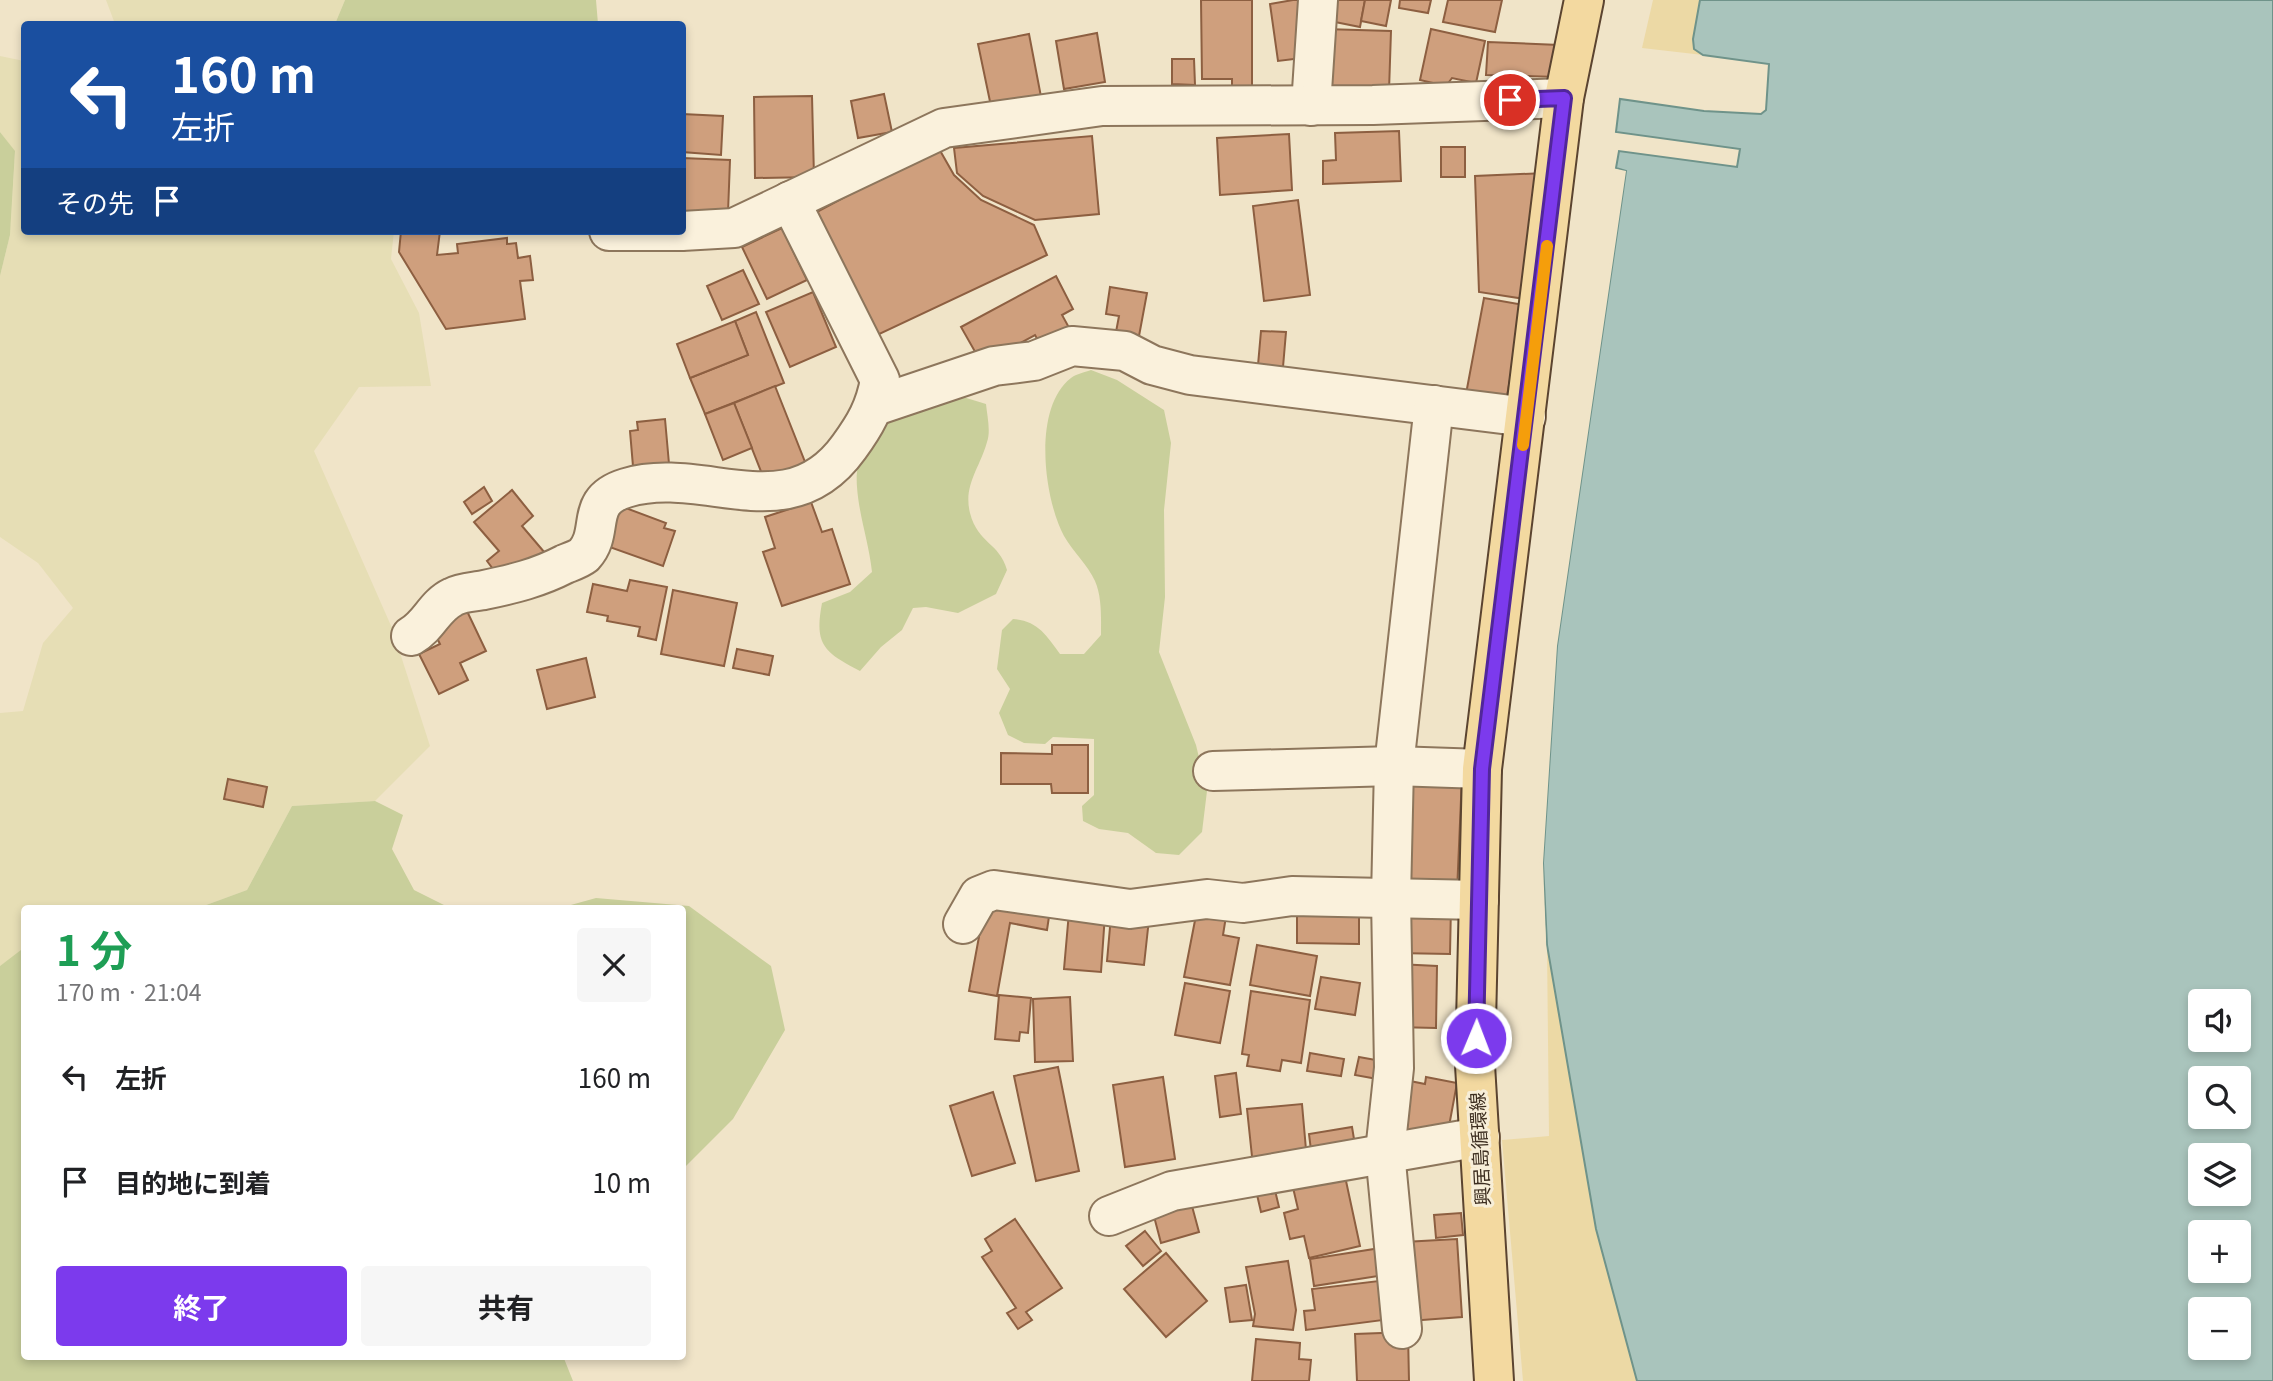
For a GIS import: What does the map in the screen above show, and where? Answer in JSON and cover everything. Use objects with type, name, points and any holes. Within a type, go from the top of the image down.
[{"type":"main road","name":"興居島循環線","points":[[1494,1381],[1475,1065],[1482,769],[1564,98],[1584,0]]},
{"type":"street","points":[[1311,106],[1318,0]]},
{"type":"street","points":[[686,231],[734,228],[944,128],[1102,106],[1311,106],[1564,98]]},
{"type":"street","points":[[411,636],[426,627],[435,611],[453,596],[538,578],[583,555],[593,536],[597,510],[605,498],[627,487],[686,482],[752,493],[794,488],[826,473],[845,454],[875,406],[880,380],[790,201]]},
{"type":"street","points":[[875,406],[994,366],[1034,362],[1072,346],[1125,351],[1152,365],[1190,375],[1526,417]]},
{"type":"street","points":[[1402,1329],[1385,1152],[1394,1068],[1391,898],[1394,766],[1434,405]]},
{"type":"street","points":[[1213,771],[1394,766],[1482,769]]},
{"type":"street","points":[[963,924],[979,896],[994,890],[1130,909],[1207,899],[1242,903],[1292,896],[1479,900]]},
{"type":"street","points":[[1108,1216],[1172,1191],[1480,1137]]},
{"type":"shaded area","points":[[106,0],[345,0],[336,21],[114,21]]},
{"type":"shaded area","points":[[0,56],[21,60],[21,235],[394,235],[391,259],[419,313],[431,386],[359,387],[314,451],[392,628],[430,746],[375,801],[292,806],[247,890],[206,905],[21,905],[21,952],[0,966],[0,713],[23,711],[43,643],[73,608],[38,563],[0,537],[0,276],[10,235],[15,152],[0,132]]},
{"type":"green space","points":[[345,0],[596,0],[598,21],[336,21]]},
{"type":"green space","points":[[0,132],[15,151],[10,235],[0,276]]},
{"type":"green space","points":[[1091,370],[1117,380],[1164,410],[1171,443],[1164,510],[1165,597],[1159,652],[1196,745],[1207,791],[1202,832],[1179,855],[1156,853],[1128,833],[1099,829],[1083,821],[1082,806],[1094,795],[1094,739],[1053,737],[1045,744],[1024,743],[1008,735],[999,713],[1010,689],[997,669],[1002,630],[1013,619],[1035,626],[1046,635],[1060,654],[1084,654],[1101,635],[1101,607],[1097,587],[1088,569],[1064,536],[1057,520],[1047,478],[1045,454],[1046,431],[1059,392],[1071,378]]},
{"type":"green space","points":[[963,397],[986,404],[989,428],[984,451],[970,485],[970,513],[978,531],[999,554],[1007,570],[996,594],[958,613],[926,607],[913,608],[902,630],[881,647],[860,671],[824,646],[820,629],[822,603],[850,592],[872,572],[857,487],[858,466],[865,449],[876,434],[890,422],[925,405]]},
{"type":"green space","points":[[375,801],[403,815],[392,849],[414,890],[444,905],[206,905],[247,890],[292,806]]},
{"type":"green space","points":[[596,898],[677,905],[571,905]]},
{"type":"green space","points":[[686,906],[771,966],[785,1030],[733,1119],[686,1166]]},
{"type":"green space","points":[[21,950],[21,1360],[565,1360],[573,1381],[0,1381],[0,966]]},
{"type":"sand","points":[[1653,0],[1700,0],[1693,39],[1694,49],[1703,55],[1642,48]]},
{"type":"sand","points":[[1547,945],[1596,1229],[1637,1381],[1523,1381],[1502,1140],[1549,1136]]},
{"type":"water","points":[[1700,0],[2273,0],[2273,1381],[1637,1381],[1596,1229],[1547,945],[1543,863],[1557,646],[1626,171],[1616,168],[1619,151],[1737,167],[1740,149],[1616,132],[1620,99],[1704,111],[1761,114],[1766,110],[1769,64],[1703,55],[1694,49],[1693,39]]},
{"type":"pier","points":[[1612,168],[1626,171],[1557,646],[1543,863],[1547,967],[1539,862],[1553,646],[1623,173]]},
{"type":"building","points":[[1201,0],[1252,0],[1252,89],[1232,89],[1232,79],[1202,79]]},
{"type":"building","points":[[1315,0],[1310,57],[1278,61],[1270,4]]},
{"type":"building","points":[[1329,0],[1365,0],[1360,27],[1325,20]]},
{"type":"building","points":[[1365,0],[1391,0],[1386,26],[1361,21]]},
{"type":"building","points":[[1400,0],[1431,0],[1428,13],[1399,8]]},
{"type":"building","points":[[1448,0],[1502,0],[1495,32],[1443,22]]},
{"type":"building","points":[[1324,29],[1391,31],[1389,91],[1322,88]]},
{"type":"building","points":[[1431,29],[1485,41],[1476,83],[1452,78],[1446,86],[1420,80]]},
{"type":"building","points":[[1097,33],[1105,82],[1064,89],[1056,41]]},
{"type":"building","points":[[1029,34],[1042,102],[992,111],[978,44]]},
{"type":"building","points":[[1488,42],[1559,45],[1558,77],[1486,75]]},
{"type":"building","points":[[1172,59],[1194,59],[1195,85],[1172,84]]},
{"type":"building","points":[[884,94],[892,132],[858,138],[851,101]]},
{"type":"building","points":[[812,96],[814,177],[755,178],[754,97]]},
{"type":"building","points":[[686,114],[723,116],[721,155],[686,152]]},
{"type":"building","points":[[1399,131],[1401,181],[1323,184],[1323,161],[1336,160],[1335,133]]},
{"type":"building","points":[[1289,134],[1292,190],[1220,195],[1217,138]]},
{"type":"building","points":[[1092,136],[1099,214],[1035,220],[983,196],[957,173],[954,148]]},
{"type":"building","points":[[938,147],[954,175],[981,200],[1034,225],[1047,255],[873,337],[813,214]]},
{"type":"building","points":[[1441,147],[1465,147],[1465,177],[1441,177]]},
{"type":"building","points":[[686,158],[730,160],[728,213],[686,220]]},
{"type":"building","points":[[1545,173],[1525,299],[1479,292],[1475,176]]},
{"type":"building","points":[[1298,200],[1310,295],[1264,301],[1253,206]]},
{"type":"building","points":[[782,228],[807,280],[767,299],[742,247]]},
{"type":"building","points":[[401,235],[440,235],[437,255],[458,253],[457,244],[507,238],[507,244],[516,243],[518,258],[530,256],[533,280],[520,281],[525,319],[446,329],[399,252]]},
{"type":"building","points":[[743,270],[759,304],[722,320],[707,286]]},
{"type":"building","points":[[1056,276],[1073,309],[1062,315],[1072,333],[1043,349],[1035,335],[982,364],[961,327]]},
{"type":"building","points":[[1110,287],[1147,293],[1139,336],[1116,332],[1119,316],[1106,314]]},
{"type":"building","points":[[813,292],[836,347],[790,367],[766,312]]},
{"type":"building","points":[[1484,298],[1524,305],[1506,401],[1466,394]]},
{"type":"building","points":[[756,312],[784,383],[705,414],[690,378],[748,355],[735,321]]},
{"type":"building","points":[[735,321],[748,355],[690,378],[677,344]]},
{"type":"building","points":[[1261,331],[1286,332],[1283,367],[1258,365]]},
{"type":"building","points":[[775,386],[807,467],[766,484],[734,403]]},
{"type":"building","points":[[734,403],[752,448],[723,460],[705,414]]},
{"type":"building","points":[[665,419],[670,475],[634,478],[630,431],[638,430],[637,422]]},
{"type":"building","points":[[484,487],[492,501],[472,514],[464,502]]},
{"type":"building","points":[[512,490],[533,516],[522,526],[545,553],[499,577],[487,561],[499,551],[474,522]]},
{"type":"building","points":[[811,502],[822,532],[832,529],[850,584],[782,606],[763,552],[775,548],[765,517]]},
{"type":"building","points":[[615,504],[666,523],[664,528],[675,531],[663,566],[601,544]]},
{"type":"building","points":[[630,580],[667,587],[656,640],[638,636],[640,627],[607,621],[608,616],[587,612],[593,584],[627,591]]},
{"type":"building","points":[[673,590],[737,603],[724,666],[661,654]]},
{"type":"building","points":[[466,609],[486,651],[460,663],[468,680],[439,694],[419,654],[440,644],[431,626]]},
{"type":"building","points":[[737,649],[773,656],[769,675],[733,668]]},
{"type":"building","points":[[586,658],[595,697],[547,709],[537,670]]},
{"type":"building","points":[[1052,745],[1088,745],[1088,793],[1052,793],[1051,784],[1001,784],[1001,753],[1052,754]]},
{"type":"building","points":[[1402,773],[1462,776],[1457,892],[1396,889]]},
{"type":"building","points":[[228,779],[267,787],[263,807],[224,799]]},
{"type":"building","points":[[1051,903],[1047,930],[1010,923],[997,996],[969,991],[985,904]]},
{"type":"building","points":[[1297,903],[1359,904],[1359,944],[1297,943]]},
{"type":"building","points":[[1397,904],[1451,905],[1450,954],[1396,953]]},
{"type":"building","points":[[1198,905],[1227,910],[1223,935],[1239,938],[1230,985],[1184,977]]},
{"type":"building","points":[[1069,912],[1105,914],[1101,972],[1064,969]]},
{"type":"building","points":[[1111,916],[1149,919],[1144,965],[1107,961]]},
{"type":"building","points":[[1257,945],[1317,956],[1310,996],[1250,985]]},
{"type":"building","points":[[1397,964],[1437,966],[1436,1028],[1395,1027]]},
{"type":"building","points":[[1321,977],[1360,983],[1355,1015],[1315,1009]]},
{"type":"building","points":[[1185,983],[1230,991],[1220,1043],[1175,1035]]},
{"type":"building","points":[[1251,991],[1310,1000],[1301,1063],[1282,1060],[1280,1071],[1247,1066],[1249,1055],[1242,1054]]},
{"type":"building","points":[[999,995],[1031,998],[1028,1033],[1020,1032],[1019,1041],[995,1039]]},
{"type":"building","points":[[1070,997],[1073,1061],[1035,1062],[1033,999]]},
{"type":"building","points":[[1310,1053],[1344,1059],[1341,1076],[1307,1071]]},
{"type":"building","points":[[1359,1057],[1387,1062],[1383,1080],[1355,1075]]},
{"type":"building","points":[[1058,1067],[1079,1171],[1036,1181],[1014,1076]]},
{"type":"building","points":[[1236,1073],[1241,1114],[1220,1117],[1215,1076]]},
{"type":"building","points":[[1163,1077],[1175,1159],[1125,1167],[1113,1085]]},
{"type":"building","points":[[1426,1077],[1457,1083],[1447,1137],[1391,1127],[1400,1079],[1425,1084]]},
{"type":"building","points":[[993,1092],[1015,1163],[972,1176],[950,1106]]},
{"type":"building","points":[[1302,1104],[1307,1161],[1253,1166],[1247,1109]]},
{"type":"building","points":[[1352,1127],[1356,1151],[1312,1158],[1309,1134]]},
{"type":"building","points":[[1343,1167],[1360,1246],[1309,1258],[1304,1236],[1290,1239],[1284,1213],[1298,1209],[1291,1179]]},
{"type":"building","points":[[1273,1182],[1279,1207],[1261,1212],[1255,1186]]},
{"type":"building","points":[[1189,1195],[1199,1232],[1161,1243],[1151,1205]]},
{"type":"building","points":[[1461,1213],[1463,1235],[1436,1238],[1434,1215]]},
{"type":"building","points":[[1015,1219],[1062,1288],[1026,1312],[1032,1320],[1018,1329],[1007,1313],[1016,1308],[982,1257],[992,1251],[985,1239]]},
{"type":"building","points":[[1145,1231],[1161,1251],[1143,1266],[1126,1246]]},
{"type":"building","points":[[1457,1239],[1462,1317],[1409,1321],[1404,1242]]},
{"type":"building","points":[[1387,1247],[1391,1274],[1314,1286],[1310,1259]]},
{"type":"building","points":[[1166,1253],[1207,1301],[1166,1337],[1124,1289]]},
{"type":"building","points":[[1288,1261],[1296,1310],[1293,1330],[1253,1326],[1255,1314],[1246,1267]]},
{"type":"building","points":[[1387,1280],[1391,1319],[1306,1330],[1304,1311],[1315,1310],[1312,1289]]},
{"type":"building","points":[[1246,1285],[1252,1320],[1230,1322],[1225,1288]]},
{"type":"building","points":[[1408,1332],[1409,1381],[1357,1381],[1355,1334]]},
{"type":"building","points":[[1256,1339],[1300,1343],[1299,1359],[1311,1360],[1309,1381],[1252,1381]]},
{"type":"slow traffic","points":[[1523,445],[1547,246]]},
{"type":"route","points":[[1476,1038],[1482,769],[1564,98],[1510,100]]}]
